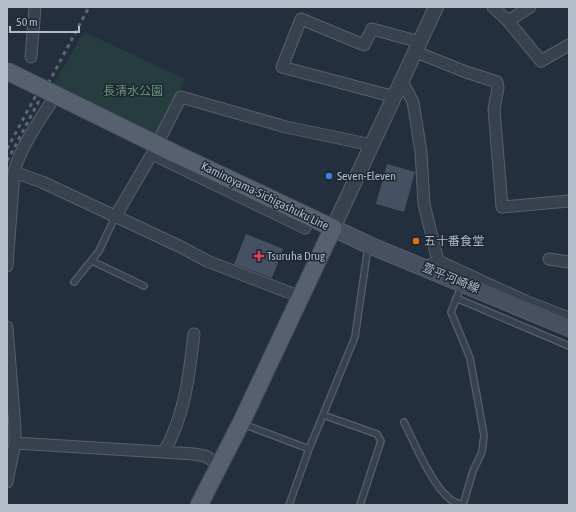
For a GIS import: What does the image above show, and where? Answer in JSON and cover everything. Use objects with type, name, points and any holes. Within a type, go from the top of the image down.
[{"type":"main road","name":"Kaminoyama-Sichigashuku Line","points":[[7,71],[176,154],[333,228],[241,423],[199,505]]},
{"type":"main road","name":"萱平河崎線","points":[[333,228],[369,245],[432,264],[462,283],[569,328]]},
{"type":"street","points":[[31,57],[35,7]]},
{"type":"street","points":[[333,228],[436,7]]},
{"type":"street","points":[[493,7],[508,21],[541,60],[569,44]]},
{"type":"street","points":[[508,21],[530,7]]},
{"type":"street","points":[[395,97],[282,67],[301,19],[364,45],[372,28],[418,47],[466,72],[497,82],[498,88],[494,109],[502,207],[569,201]]},
{"type":"street","points":[[402,81],[413,102],[421,152],[424,204],[432,264],[569,318]]},
{"type":"street","points":[[115,217],[152,154],[181,97],[286,127],[372,145]]},
{"type":"street","points":[[7,266],[14,172],[17,161],[30,135],[50,104]]},
{"type":"street","points":[[152,154],[305,228]]},
{"type":"street","points":[[14,172],[42,182],[181,247],[207,261],[301,296]]},
{"type":"street","points":[[549,259],[569,262]]},
{"type":"street","points":[[7,327],[15,443],[7,482]]},
{"type":"street","points":[[164,452],[176,431],[181,414],[190,369],[194,334]]},
{"type":"street","points":[[15,443],[199,455],[219,464]]},
{"type":"lane","points":[[74,282],[99,251],[115,217]]},
{"type":"lane","points":[[289,505],[344,359],[355,337],[369,245]]},
{"type":"lane","points":[[92,261],[144,286]]},
{"type":"lane","points":[[404,422],[442,493],[450,500],[463,505],[473,471],[482,452],[484,435],[470,358],[451,312],[462,283]]},
{"type":"lane","points":[[456,298],[569,346]]},
{"type":"lane","points":[[323,415],[377,434],[381,441],[360,505]]},
{"type":"lane","points":[[241,423],[309,449]]},
{"type":"green space","name":"長清水公園","points":[[84,32],[185,79],[154,137],[52,87]]},
{"type":"building","points":[[387,164],[415,172],[404,212],[376,204]]},
{"type":"building","name":"Tsuruha Drug","points":[[246,234],[283,249],[272,278],[234,264]]},
{"type":"railway","points":[[7,161],[89,7]]},
{"type":"railway","points":[[7,149],[42,84]]},
{"type":"place","name":"Seven-Eleven","points":[[329,176]]},
{"type":"place","name":"五十番食堂","points":[[416,241]]},
{"type":"place","name":"Tsuruha Drug","points":[[259,256]]}]
